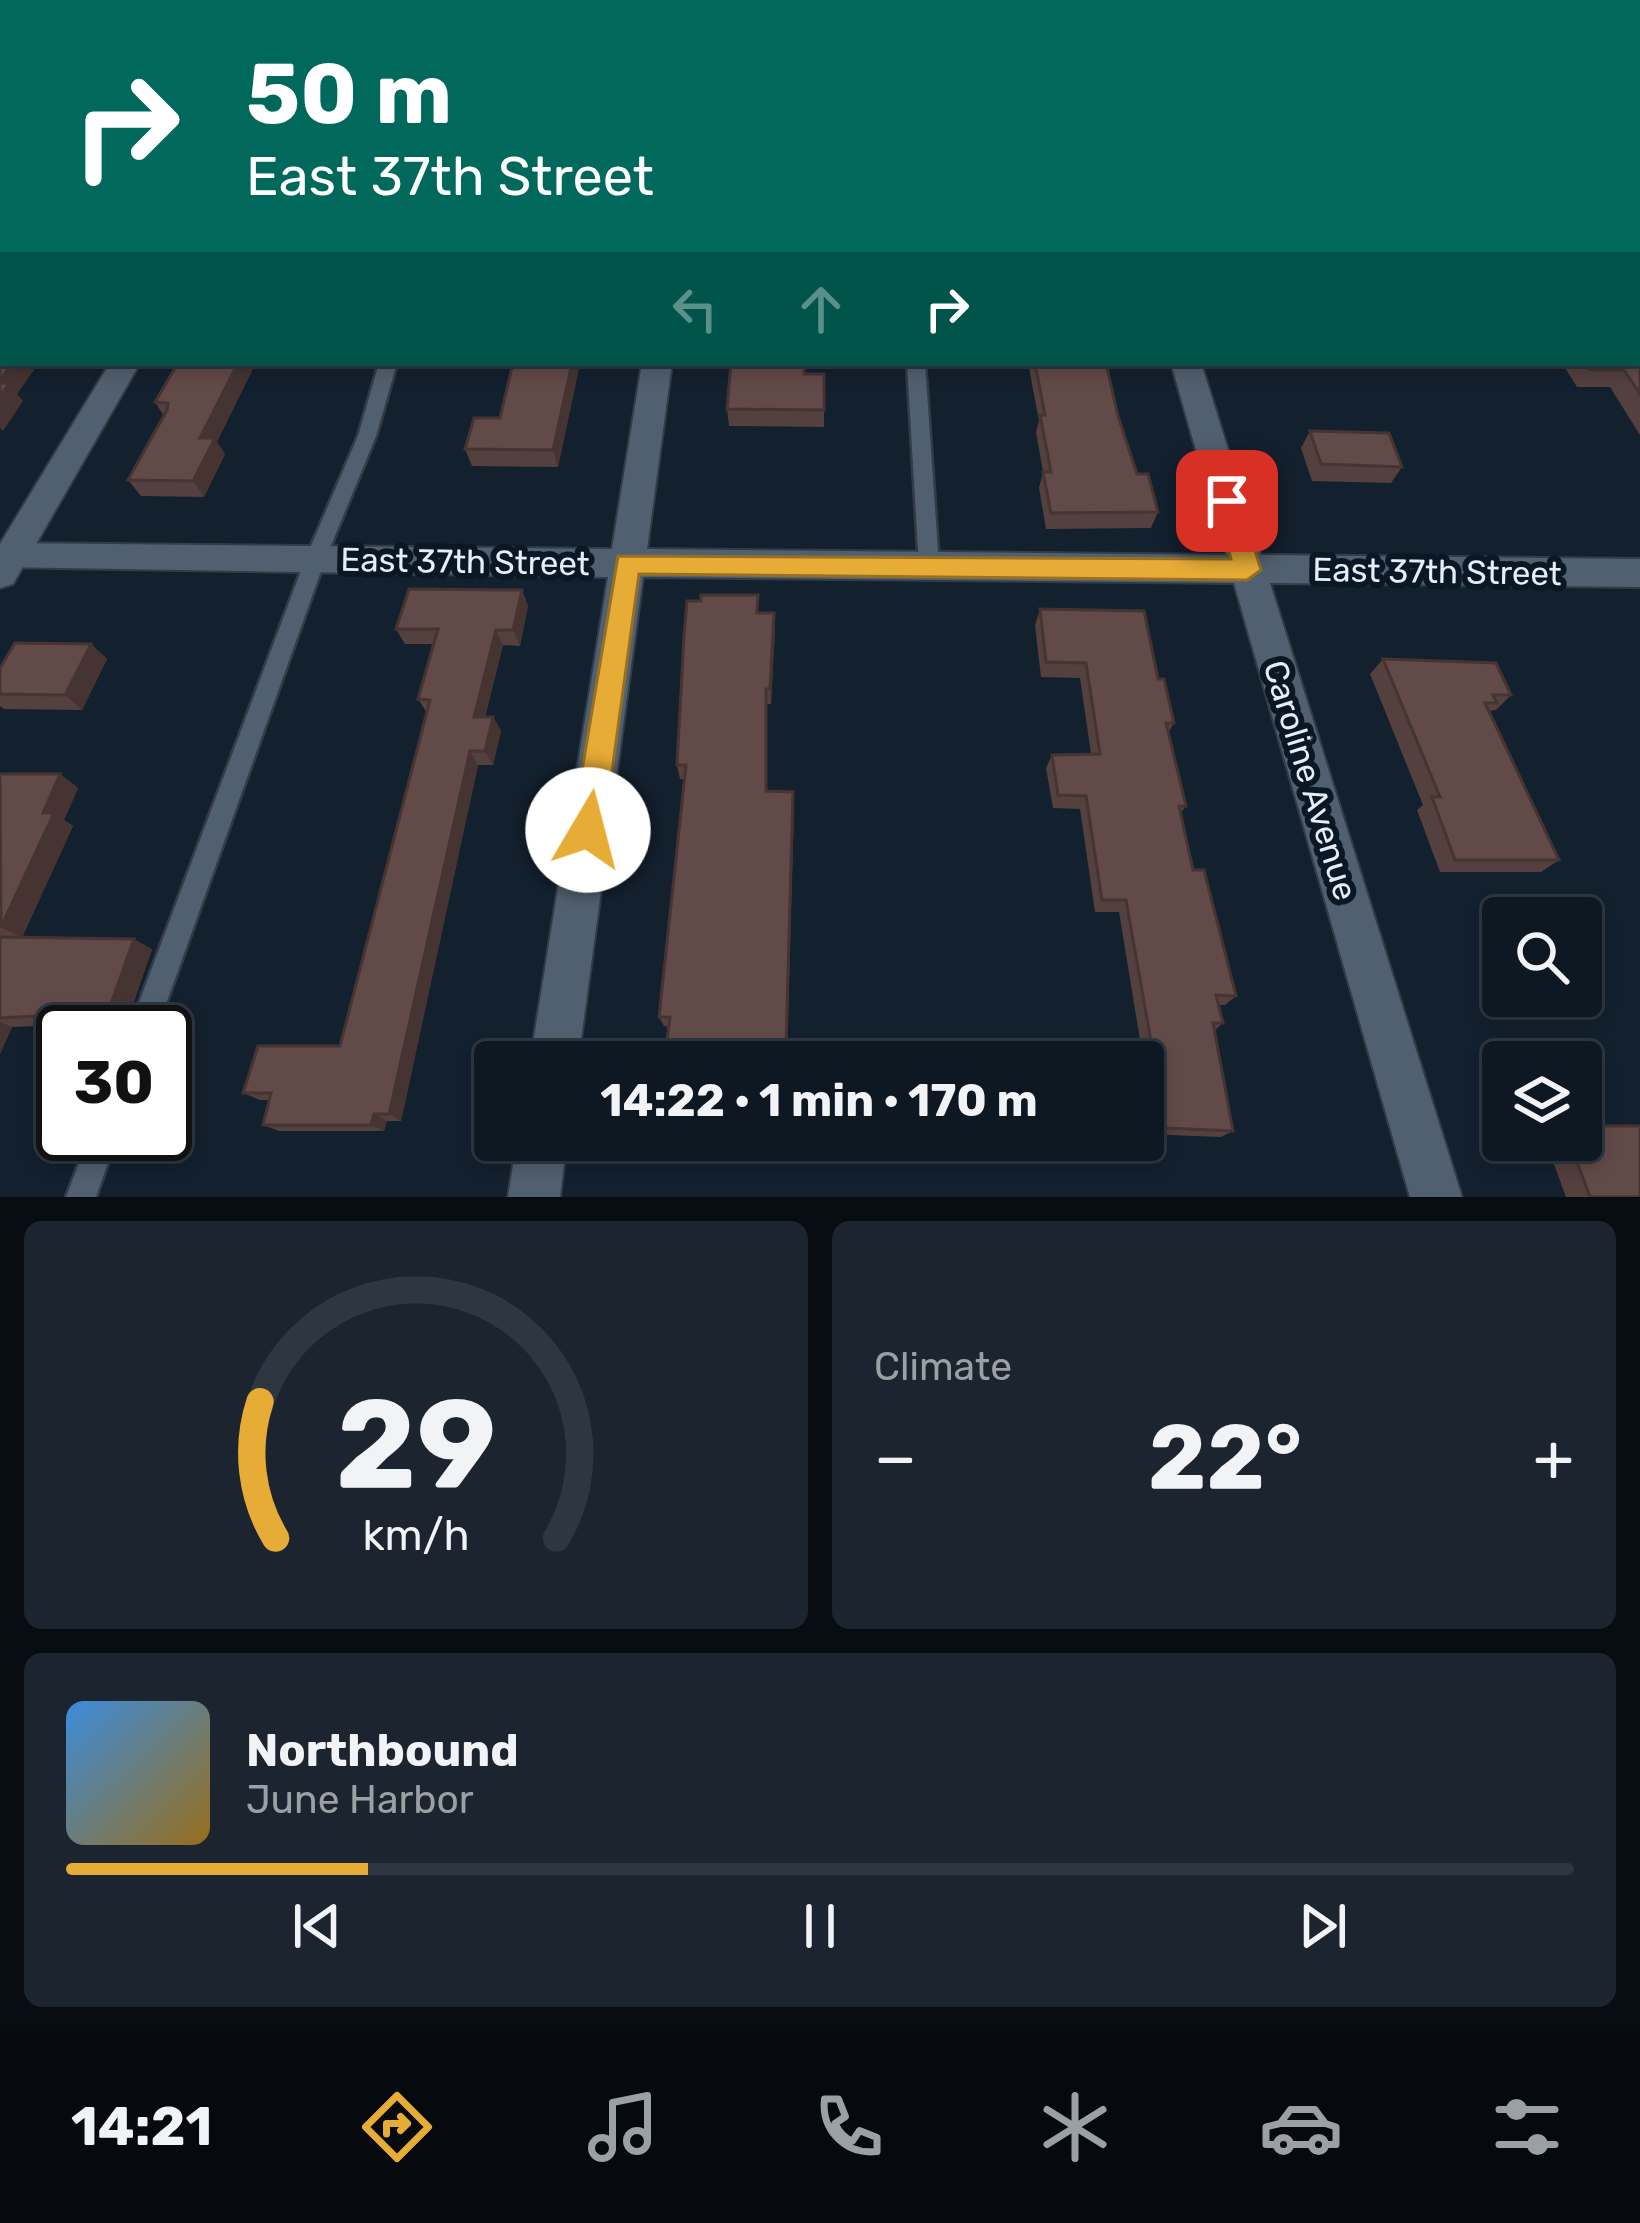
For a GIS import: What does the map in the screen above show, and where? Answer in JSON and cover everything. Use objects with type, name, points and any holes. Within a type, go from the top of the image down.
[{"type":"street","points":[[5,565],[123,366]]},
{"type":"street","points":[[557,1041],[657,366]]},
{"type":"street","name":"Caroline Avenue","points":[[1187,366],[1436,1197]]},
{"type":"street","name":"East 37th Street","points":[[5,565],[315,560],[1640,573]]},
{"type":"street","points":[[534,1197],[539,1161]]},
{"type":"lane","points":[[152,1005],[315,560],[367,436],[387,366]]},
{"type":"lane","points":[[916,366],[929,566]]},
{"type":"lane","points":[[81,1197],[94,1161]]},
{"type":"building","points":[[176,366],[236,366],[200,438],[215,438],[193,481],[128,480],[167,410],[168,403],[155,402]]},
{"type":"building","points":[[512,366],[571,366],[553,450],[465,449],[474,418],[500,418]]},
{"type":"building","points":[[731,366],[804,366],[804,374],[824,374],[824,410],[727,409]]},
{"type":"building","points":[[1036,366],[1107,366],[1137,474],[1148,474],[1158,512],[1051,513],[1043,472],[1051,472],[1040,415],[1045,415]]},
{"type":"building","points":[[1588,366],[1640,366],[1640,394],[1624,370],[1590,370]]},
{"type":"building","points":[[1310,431],[1389,433],[1402,467],[1321,464]]},
{"type":"building","points":[[409,589],[522,590],[513,630],[496,630],[474,717],[493,717],[485,751],[470,751],[389,1114],[374,1114],[371,1125],[263,1125],[271,1093],[243,1093],[258,1046],[340,1046],[430,700],[418,699],[438,629],[396,629]]},
{"type":"building","points":[[701,595],[758,595],[757,613],[774,613],[770,689],[766,689],[766,791],[793,792],[786,1041],[667,1041],[670,1017],[659,1017],[686,765],[677,765],[687,601],[701,601]]},
{"type":"building","points":[[1040,609],[1144,611],[1158,679],[1164,679],[1174,723],[1166,723],[1186,806],[1179,806],[1193,870],[1204,870],[1236,996],[1216,995],[1223,1023],[1213,1023],[1233,1131],[1164,1128],[1164,1041],[1151,1041],[1126,900],[1102,900],[1086,796],[1058,795],[1052,755],[1100,754],[1086,663],[1046,662]]},
{"type":"building","points":[[15,643],[91,644],[65,695],[0,694],[0,668]]},
{"type":"building","points":[[1383,659],[1496,663],[1511,695],[1493,695],[1497,703],[1485,703],[1559,860],[1455,860],[1432,797],[1440,797]]},
{"type":"building","points":[[0,774],[60,774],[43,813],[54,813],[1,927]]},
{"type":"building","points":[[0,937],[134,939],[110,1005],[36,1005],[36,1016],[0,1018]]},
{"type":"building","points":[[1602,1126],[1640,1126],[1640,1197],[1590,1197],[1577,1161],[1602,1161]]},
{"type":"route","points":[[588,830],[627,563],[1247,570],[1227,501]]}]
